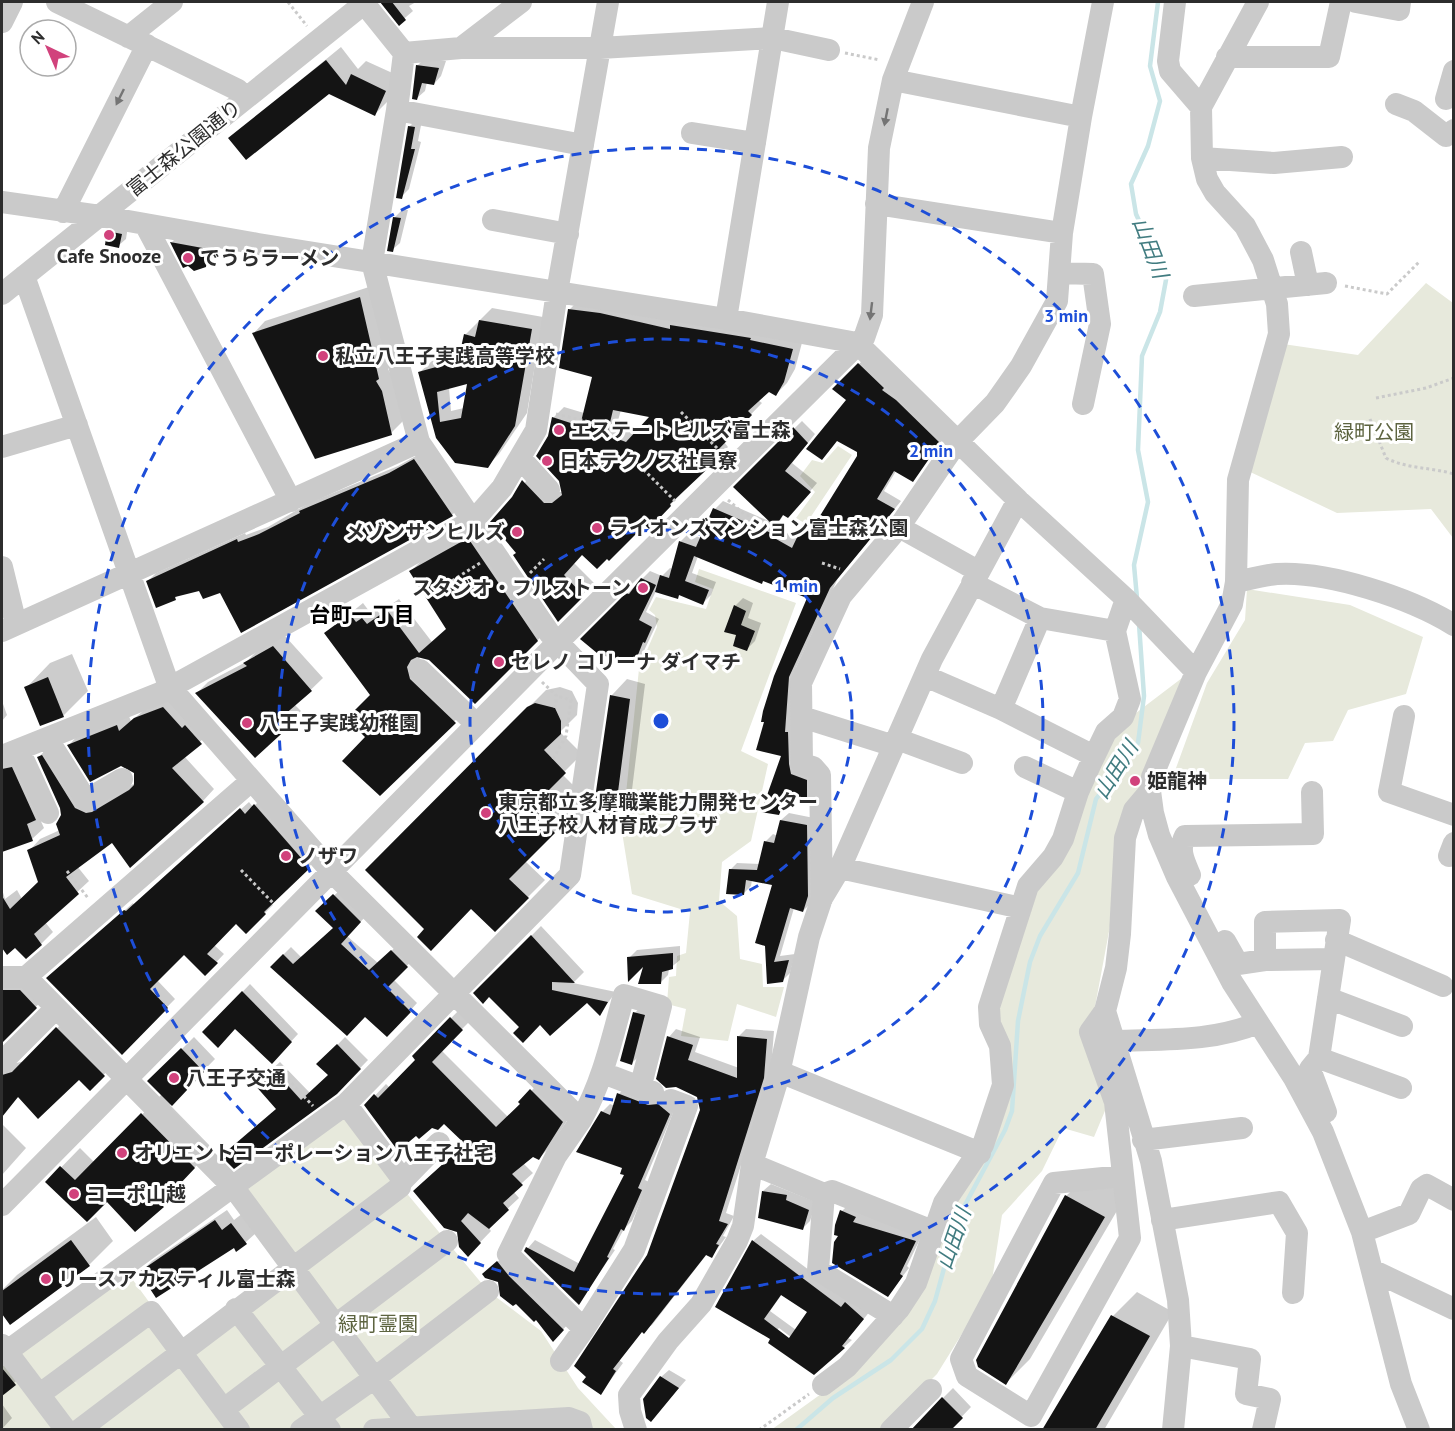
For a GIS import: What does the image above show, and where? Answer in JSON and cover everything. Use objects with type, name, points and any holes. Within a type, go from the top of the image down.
[{"type":"street","points":[[2,22],[12,2]]},
{"type":"street","points":[[57,2],[238,90],[245,98]]},
{"type":"street","points":[[63,212],[137,41],[172,2]]},
{"type":"street","points":[[66,1430],[40,1394],[3,1350],[234,1188],[346,1104],[570,875],[598,684],[558,642],[419,442],[372,262],[404,53],[364,2]]},
{"type":"street","name":"富士森公園通り","points":[[2,294],[364,2]]},
{"type":"street","points":[[461,48],[521,2]]},
{"type":"street","points":[[48,813],[10,753],[160,693],[474,520],[502,488],[536,430],[557,292],[608,2]]},
{"type":"street","points":[[726,319],[778,2]]},
{"type":"street","points":[[2,1205],[476,724],[864,338],[872,315],[879,148],[889,71],[923,2]]},
{"type":"street","points":[[822,900],[820,775],[813,768],[802,764],[801,683],[842,596],[900,527],[957,442],[995,403],[1021,366],[1058,301],[1062,233],[1103,2]]},
{"type":"street","points":[[1175,2],[1168,61],[1170,71],[1191,92],[1201,107]]},
{"type":"street","points":[[1258,2],[1201,107],[1202,158],[1207,179],[1215,193],[1245,226],[1254,241],[1274,289],[1280,322],[1276,350],[1238,480],[1236,582],[1228,616],[1196,672],[1152,777],[1150,791],[1159,835],[1196,903],[1232,982],[1294,1078],[1322,1130],[1362,1232],[1374,1271],[1401,1384],[1419,1430]]},
{"type":"street","points":[[1227,57],[1329,57],[1341,2]]},
{"type":"street","points":[[1356,2],[1399,10],[1400,2]]},
{"type":"street","points":[[404,53],[461,48],[600,48],[773,38],[829,50]]},
{"type":"street","points":[[889,71],[1081,117]]},
{"type":"street","points":[[1396,104],[1414,111],[1446,136],[1454,130]]},
{"type":"street","points":[[397,110],[583,145]]},
{"type":"street","points":[[692,134],[755,143]]},
{"type":"street","points":[[1202,158],[1274,164],[1342,157]]},
{"type":"street","points":[[2,202],[100,216],[726,319],[857,343],[957,442],[1126,599],[1196,672]]},
{"type":"street","points":[[876,204],[1062,233]]},
{"type":"street","points":[[493,220],[568,234]]},
{"type":"street","points":[[145,224],[291,501]]},
{"type":"street","points":[[1194,296],[1317,284],[1301,252]]},
{"type":"street","points":[[1059,273],[1093,274],[1100,324],[1083,404]]},
{"type":"street","points":[[24,276],[169,686],[331,871],[581,1120]]},
{"type":"street","points":[[2,447],[77,425]]},
{"type":"street","points":[[2,567],[9,627],[419,442]]},
{"type":"street","points":[[520,458],[549,490]]},
{"type":"street","points":[[636,1430],[630,1412],[629,1395],[668,1341],[701,1304],[724,1268],[743,1226],[752,1164],[780,1072],[800,971],[822,900],[840,868],[925,676],[975,577],[1018,500]]},
{"type":"street","points":[[900,527],[1040,618],[1115,631]]},
{"type":"street","points":[[1236,582],[1277,574],[1312,576],[1395,597],[1454,625]]},
{"type":"street","points":[[823,1384],[847,1367],[893,1316],[916,1283],[947,1197],[980,1153],[1003,1085],[1000,1046],[990,1024],[989,1007],[1028,886],[1053,857],[1063,839],[1078,792],[1094,756],[1106,732],[1123,717],[1131,699],[1115,631],[1126,599]]},
{"type":"street","points":[[1001,709],[1040,618]]},
{"type":"street","points":[[420,670],[476,724]]},
{"type":"street","points":[[925,676],[1001,709],[1094,756]]},
{"type":"street","points":[[1404,716],[1389,792],[1454,814]]},
{"type":"street","points":[[802,717],[895,742],[962,764]]},
{"type":"street","points":[[48,738],[86,800],[122,779]]},
{"type":"street","points":[[1025,766],[1078,792]]},
{"type":"street","points":[[2,977],[26,977],[251,781]]},
{"type":"street","points":[[1123,1176],[1054,1183],[961,1359],[967,1376],[1031,1416],[1130,1238],[1115,1102],[1090,1032],[1105,1011],[1116,968],[1125,838],[1134,810],[1150,791]]},
{"type":"street","points":[[1312,792],[1313,834],[1185,836],[1181,845],[1182,855],[1196,903],[1238,964],[1335,950],[1443,986]]},
{"type":"street","points":[[840,868],[1021,908]]},
{"type":"street","points":[[1264,960],[1265,922],[1340,920],[1319,1058],[1310,1069],[1330,1123],[1322,1130]]},
{"type":"street","points":[[26,977],[234,1188],[376,1377],[411,1428]]},
{"type":"street","points":[[584,1329],[508,1254],[556,1156],[594,1097],[603,1073],[624,995],[661,1006],[655,1092]]},
{"type":"street","points":[[1328,998],[1402,1026]]},
{"type":"street","points":[[2,1062],[56,1008]]},
{"type":"street","points":[[1105,1011],[1150,1161],[1178,1300],[1181,1346],[1169,1425]]},
{"type":"street","points":[[1115,1041],[1204,1038],[1237,1031],[1258,1023]]},
{"type":"street","points":[[1319,1058],[1401,1088]]},
{"type":"street","points":[[780,1072],[980,1153]]},
{"type":"street","points":[[561,1361],[634,1250],[687,1106],[603,1073]]},
{"type":"street","points":[[346,1104],[403,1180],[439,1143]]},
{"type":"street","points":[[1143,1140],[1242,1128]]},
{"type":"street","points":[[752,1164],[824,1194],[832,1191],[935,1232]]},
{"type":"street","points":[[1362,1232],[1409,1214],[1421,1190],[1427,1185],[1454,1200]]},
{"type":"street","points":[[79,1430],[400,1187]]},
{"type":"street","points":[[824,1194],[818,1270],[893,1316]]},
{"type":"street","points":[[1162,1220],[1279,1202],[1297,1233],[1293,1293]]},
{"type":"street","points":[[224,1409],[338,1326],[447,1241]]},
{"type":"street","points":[[1374,1271],[1454,1309]]},
{"type":"street","points":[[301,1430],[324,1423],[376,1377],[488,1291]]},
{"type":"street","points":[[236,1310],[324,1423]]},
{"type":"street","points":[[40,1394],[151,1312],[239,1430]]},
{"type":"street","points":[[1181,1346],[1250,1359],[1246,1394],[1270,1399],[1263,1430]]},
{"type":"street","points":[[891,1430],[931,1390]]},
{"type":"street","points":[[374,1430],[569,1418],[580,1422],[582,1430]]},
{"type":"path","points":[[288,2],[318,40]]},
{"type":"path","points":[[829,50],[889,71]]},
{"type":"path","points":[[1317,284],[1387,294],[1419,262]]},
{"type":"path","points":[[1376,398],[1426,388],[1454,378]]},
{"type":"path","points":[[540,410],[623,430]]},
{"type":"path","points":[[681,412],[726,457]]},
{"type":"path","points":[[1370,419],[1386,458],[1402,467],[1432,468],[1454,474]]},
{"type":"path","points":[[635,461],[678,505]]},
{"type":"path","points":[[720,493],[744,514],[760,520]]},
{"type":"path","points":[[447,584],[482,561]]},
{"type":"path","points":[[539,679],[557,696],[571,700],[566,736],[553,759]]},
{"type":"path","points":[[555,708],[557,696]]},
{"type":"path","points":[[242,870],[286,916]]},
{"type":"path","points":[[68,871],[89,900]]},
{"type":"path","points":[[279,1070],[315,1108]]},
{"type":"path","points":[[759,1430],[823,1384]]},
{"type":"green space","name":"緑町公園","points":[[1426,283],[1453,303],[1453,538],[1431,509],[1337,513],[1246,470],[1283,344],[1358,355]]},
{"type":"green space","points":[[838,446],[852,455],[806,524],[796,518],[815,492],[800,476],[812,460],[823,463]]},
{"type":"green space","points":[[699,569],[796,603],[741,751],[768,764],[751,841],[722,862],[719,901],[737,916],[740,959],[762,964],[763,987],[784,987],[776,1017],[737,1004],[728,1041],[681,1036],[686,1009],[667,1004],[669,977],[676,976],[677,956],[686,953],[690,912],[632,894],[622,832],[639,669],[657,627],[655,615],[649,610],[656,597],[706,609],[713,589],[695,582]]},
{"type":"green space","points":[[1247,589],[1350,605],[1423,637],[1406,694],[1348,710],[1333,741],[1305,743],[1288,779],[1172,779],[1207,683],[1245,620]]},
{"type":"green space","points":[[1186,675],[1113,910],[1094,1012],[1107,1106],[1094,1137],[1063,1128],[1042,1171],[1002,1215],[991,1287],[937,1374],[882,1429],[771,1430],[853,1371],[999,1122],[996,1010],[1037,891],[1086,796],[1111,740],[1132,716]]},
{"type":"green space","name":"緑町霊園","points":[[346,1104],[404,1190],[488,1291],[541,1331],[578,1388],[616,1429],[2,1430],[2,1355],[122,1265],[182,1347],[288,1267],[234,1188]]},
{"type":"building","points":[[380,2],[392,2],[406,20],[399,26]]},
{"type":"building","points":[[326,60],[346,85],[351,74],[386,91],[375,116],[329,94],[246,160],[228,138]]},
{"type":"building","points":[[416,65],[439,68],[434,85],[422,83],[417,100],[412,99]]},
{"type":"building","points":[[408,126],[415,127],[411,149],[415,149],[402,199],[396,198]]},
{"type":"building","points":[[393,217],[401,218],[393,252],[387,251]]},
{"type":"building","points":[[107,231],[122,234],[119,248],[105,245]]},
{"type":"building","name":"でうらラーメン","points":[[170,242],[208,249],[206,267],[194,271],[188,266],[183,268]]},
{"type":"building","points":[[360,297],[379,379],[376,381],[382,391],[392,435],[315,459],[252,333]]},
{"type":"building","points":[[568,309],[600,313],[670,329],[670,325],[751,338],[750,340],[793,349],[784,382],[776,396],[769,392],[748,411],[752,415],[714,454],[718,459],[670,504],[671,506],[649,529],[645,525],[609,561],[607,559],[597,569],[582,555],[564,575],[584,596],[558,622],[513,555],[516,553],[490,522],[512,497],[522,480],[544,503],[552,503],[562,495],[559,481],[536,456],[548,436],[552,417],[580,426],[592,377],[559,368]],"holes":[[[613,410],[649,417],[626,442],[607,435]]]},
{"type":"building","points":[[479,320],[532,329],[515,426],[488,468],[455,463],[436,438],[418,372],[458,361],[464,334],[475,337]],"holes":[[[467,384],[461,418],[440,422],[437,392]]]},
{"type":"building","points":[[858,363],[884,388],[882,390],[896,400],[940,443],[913,482],[894,471],[877,499],[895,509],[830,588],[789,677],[785,732],[788,732],[789,764],[791,774],[807,780],[807,802],[788,793],[779,815],[761,812],[781,756],[756,750],[764,722],[761,722],[763,711],[774,676],[807,598],[763,581],[762,584],[694,556],[685,581],[709,590],[703,605],[679,595],[678,599],[655,592],[660,575],[669,578],[679,541],[696,547],[713,508],[771,533],[769,535],[792,548],[801,529],[810,532],[857,456],[857,452],[837,441],[822,460],[806,449],[846,400],[832,389]]},
{"type":"building","points":[[793,427],[808,443],[785,471],[811,492],[788,518],[783,515],[775,527],[733,487]]},
{"type":"building","points":[[414,459],[453,516],[241,633],[220,593],[203,599],[199,591],[175,597],[176,600],[156,608],[146,581],[237,539],[238,542],[259,534],[300,513],[299,511],[389,473]]},
{"type":"building","points":[[468,538],[538,641],[475,704],[429,660],[417,657],[411,660],[407,667],[410,679],[456,723],[380,796],[342,761],[365,737],[352,724],[356,719],[351,714],[370,695],[324,633],[350,614],[356,622],[362,618],[367,624],[387,610],[419,653],[446,629],[409,571]]},
{"type":"building","points":[[641,578],[656,585],[639,620],[652,627],[645,643],[643,642],[634,665],[605,656],[603,658],[580,639],[626,593],[629,594]]},
{"type":"building","points":[[734,605],[746,611],[741,625],[755,631],[747,651],[733,646],[736,635],[724,632]]},
{"type":"building","points":[[273,646],[312,691],[283,716],[291,725],[255,758],[195,693],[247,666],[243,663]]},
{"type":"building","points":[[48,677],[64,717],[40,726],[24,687]]},
{"type":"building","points":[[610,695],[630,699],[615,815],[593,812]]},
{"type":"building","name":"東京都立多摩職業能力開発センター 八王子校人材育成プラザ","points":[[535,703],[555,708],[561,721],[561,734],[544,750],[566,773],[546,793],[559,805],[543,821],[555,833],[509,879],[529,898],[495,932],[471,909],[431,951],[417,937],[424,929],[365,870],[527,707]]},
{"type":"building","points":[[163,707],[182,728],[185,725],[202,744],[172,768],[204,802],[130,868],[112,843],[66,877],[79,894],[34,934],[42,945],[26,959],[15,948],[7,955],[2,948],[2,896],[10,909],[38,882],[27,850],[60,835],[56,824],[61,815],[60,808],[37,757],[42,755],[75,808],[86,813],[92,812],[129,790],[134,785],[134,773],[121,766],[90,782],[67,745],[117,725],[119,731],[134,718]]},
{"type":"building","points":[[12,767],[36,820],[27,824],[33,841],[2,852],[2,769]]},
{"type":"building","points":[[254,804],[310,868],[264,912],[266,914],[246,934],[236,924],[207,954],[218,963],[205,976],[184,955],[150,989],[168,1008],[122,1055],[46,978],[124,910],[126,911],[240,808],[245,814]]},
{"type":"building","points":[[780,820],[807,825],[808,896],[803,912],[790,908],[774,962],[789,960],[783,982],[767,984],[765,946],[755,943],[772,885],[746,880],[744,895],[726,894],[729,869],[757,870],[764,841],[774,843]]},
{"type":"building","points":[[333,894],[361,922],[341,944],[369,970],[391,950],[408,967],[387,988],[411,1012],[387,1037],[365,1017],[347,1036],[270,967],[283,954],[293,964],[333,928],[315,911]]},
{"type":"building","points":[[531,935],[575,983],[552,982],[552,990],[608,1002],[600,1016],[587,1003],[550,1036],[540,1025],[523,1043],[513,1033],[519,1027],[489,997],[483,1004],[473,993]]},
{"type":"building","points":[[673,953],[673,969],[662,972],[661,984],[638,984],[643,967],[628,982],[627,957]]},
{"type":"building","points":[[2,990],[20,990],[37,1008],[2,1043]]},
{"type":"building","points":[[242,991],[292,1042],[272,1064],[235,1029],[218,1048],[202,1032]]},
{"type":"building","points":[[633,1012],[645,1015],[632,1065],[620,1061]]},
{"type":"building","points":[[450,1017],[463,1030],[432,1062],[496,1127],[520,1104],[518,1102],[530,1089],[563,1122],[539,1160],[533,1157],[512,1174],[523,1185],[503,1203],[509,1210],[489,1229],[468,1213],[461,1221],[481,1243],[468,1257],[459,1247],[457,1232],[444,1228],[413,1191],[465,1144],[444,1124],[438,1130],[432,1128],[419,1139],[416,1136],[398,1151],[364,1105],[374,1094],[378,1098],[415,1060],[412,1056]]},
{"type":"building","points":[[56,1027],[105,1076],[90,1091],[79,1080],[38,1119],[18,1097],[2,1117],[2,1075],[12,1072]]},
{"type":"building","points":[[667,1036],[693,1045],[688,1060],[737,1078],[737,1036],[767,1039],[764,1078],[719,1221],[728,1224],[716,1244],[719,1245],[712,1258],[706,1255],[644,1334],[642,1332],[613,1369],[616,1371],[601,1395],[582,1382],[586,1377],[574,1366],[647,1255],[700,1110],[697,1097],[676,1087],[666,1088],[656,1079]]},
{"type":"building","points":[[337,1044],[361,1069],[337,1094],[234,1169],[221,1156],[276,1109],[254,1084],[272,1068],[301,1100],[328,1075],[316,1064]]},
{"type":"building","name":"八王子交通","points":[[181,1048],[204,1072],[172,1106],[147,1081]]},
{"type":"building","points":[[617,1093],[648,1105],[658,1104],[670,1114],[638,1188],[642,1190],[624,1231],[621,1229],[607,1257],[609,1258],[579,1305],[524,1251],[526,1247],[574,1272],[624,1175],[620,1174],[622,1168],[576,1152],[601,1111],[610,1115]]},
{"type":"building","points":[[141,1113],[195,1168],[161,1204],[164,1207],[135,1232],[107,1202],[87,1222],[45,1182],[60,1166],[75,1180]]},
{"type":"building","points":[[762,1191],[787,1195],[786,1200],[809,1210],[803,1230],[758,1218]]},
{"type":"building","points":[[1065,1195],[1105,1217],[1006,1385],[978,1367],[976,1360]]},
{"type":"building","points":[[840,1210],[856,1217],[853,1222],[916,1241],[900,1274],[903,1276],[888,1297],[832,1263],[834,1242],[838,1236],[834,1235],[835,1225]]},
{"type":"building","points":[[215,1220],[222,1230],[231,1223],[247,1244],[236,1252],[234,1248],[156,1298],[139,1272]]},
{"type":"building","name":"リースアカスティル富士森","points":[[71,1240],[90,1266],[10,1325],[2,1314],[2,1291]]},
{"type":"building","points":[[752,1240],[841,1307],[845,1302],[864,1319],[842,1346],[845,1348],[814,1375],[768,1343],[770,1339],[715,1307]],"holes":[[[781,1295],[807,1312],[789,1338],[764,1319]]]},
{"type":"building","points":[[497,1261],[509,1276],[564,1330],[553,1342],[536,1320],[534,1322],[516,1304],[513,1306],[500,1296],[498,1282],[485,1278],[482,1274]]},
{"type":"building","points":[[1111,1315],[1150,1336],[1095,1430],[1042,1430]]},
{"type":"building","points":[[2,1368],[16,1385],[2,1396]]},
{"type":"building","points":[[660,1376],[679,1388],[651,1422],[646,1418],[643,1399]]},
{"type":"building","points":[[942,1397],[963,1418],[951,1430],[911,1430]]},
{"type":"waterway","name":"山田川","points":[[1137,598],[1134,565],[1148,502],[1138,450],[1142,356],[1160,312],[1166,280],[1136,214],[1131,184],[1148,146],[1160,101],[1150,66],[1158,2]]},
{"type":"waterway","name":"山田川","points":[[796,1430],[833,1398],[891,1360],[922,1329],[935,1301],[958,1218],[1005,1130],[1012,1111],[1018,1021],[1030,962],[1040,936],[1078,873],[1096,799],[1138,743],[1144,696],[1139,624]]},
{"type":"place","name":"Cafe Snooze","points":[[109,235]]},
{"type":"place","name":"でうらラーメン","points":[[188,258]]},
{"type":"place","name":"私立八王子実践高等学校","points":[[323,356]]},
{"type":"place","name":"エステートヒルズ富士森","points":[[559,430]]},
{"type":"place","name":"日本テクノス社員寮","points":[[547,461]]},
{"type":"place","name":"ライオンズマンション富士森公園","points":[[597,528]]},
{"type":"place","name":"メゾンサンヒルズ","points":[[517,532]]},
{"type":"place","name":"スタジオ・フルストーン","points":[[643,588]]},
{"type":"place","name":"セレノ コリーナ ダイマチ","points":[[499,662]]},
{"type":"place","name":"八王子実践幼稚園","points":[[247,723]]},
{"type":"place","name":"姫龍神","points":[[1135,781]]},
{"type":"place","name":"東京都立多摩職業能力開発センター 八王子校人材育成プラザ","points":[[486,813]]},
{"type":"place","name":"ノザワ","points":[[286,856]]},
{"type":"place","name":"八王子交通","points":[[174,1078]]},
{"type":"place","name":"オリエントコーポレーション八王子社宅","points":[[122,1153]]},
{"type":"place","name":"コーポ山越","points":[[74,1194]]},
{"type":"place","name":"リースアカスティル富士森","points":[[46,1279]]},
{"type":"district","name":"台町一丁目","points":[[362,615]]}]
